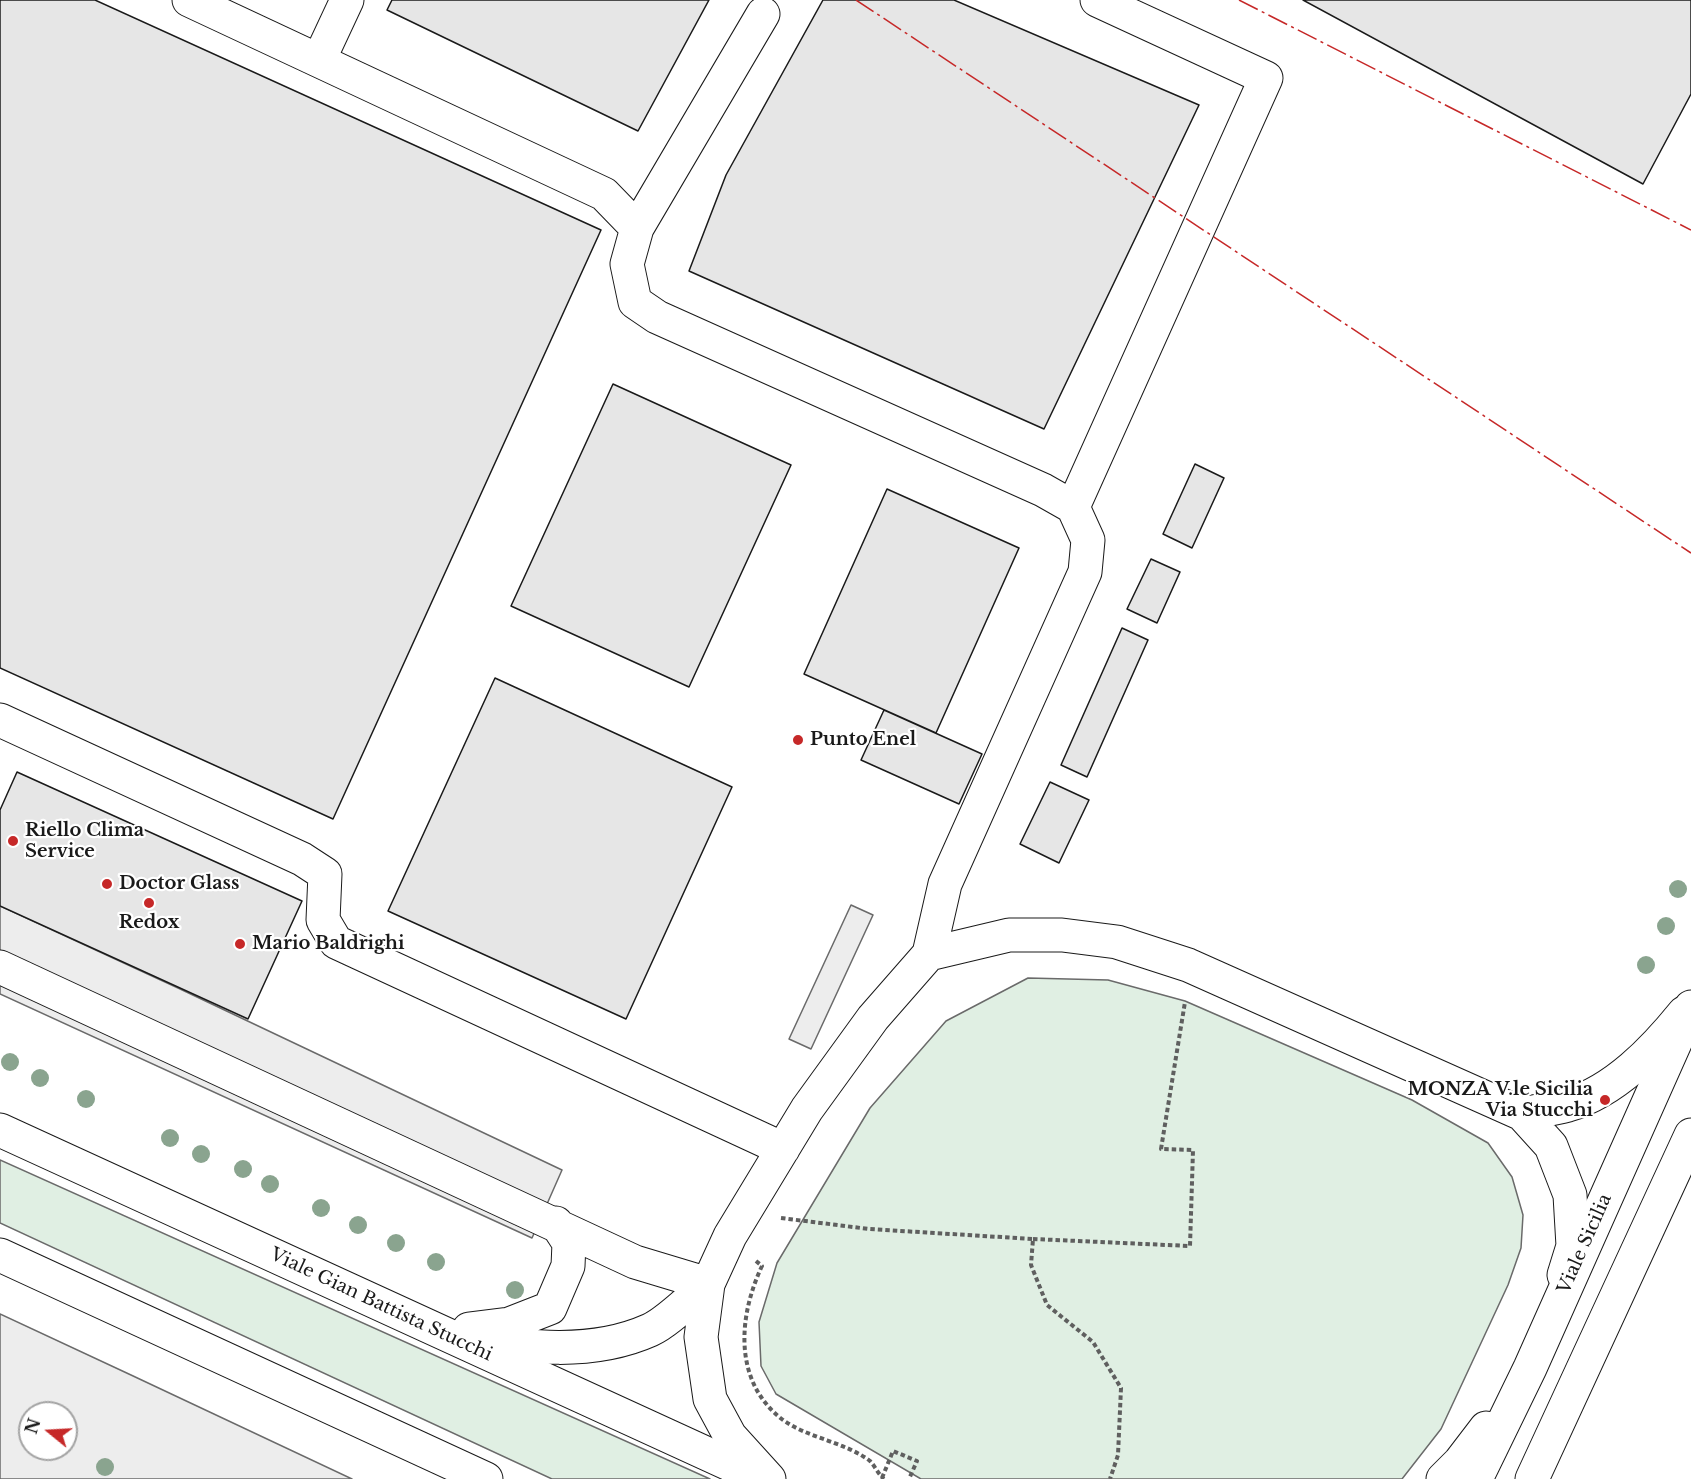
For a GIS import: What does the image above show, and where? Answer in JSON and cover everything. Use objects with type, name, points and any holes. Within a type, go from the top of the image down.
[{"type":"main road","points":[[189,0],[604,194],[637,228]]},
{"type":"main road","points":[[319,60],[347,0]]},
{"type":"main road","points":[[1073,507],[1266,78],[1097,0]]},
{"type":"main road","points":[[763,14],[637,228],[627,264],[635,302],[657,317],[1043,490],[1073,507],[1088,540],[1085,572],[945,884],[929,954],[873,1018],[807,1109],[726,1245],[708,1284],[701,1336],[710,1399],[730,1436],[769,1479]]},
{"type":"main road","points":[[0,720],[302,859],[325,874],[323,920],[336,942],[783,1149]]},
{"type":"main road","points":[[929,954],[1009,935],[1062,935],[1117,942],[1188,966],[1522,1114],[1551,1146],[1570,1195],[1573,1246],[1551,1318]]},
{"type":"main road","points":[[0,967],[636,1262],[708,1284]]},
{"type":"main road","points":[[1522,1114],[1568,1105],[1590,1096],[1654,1048],[1691,1006]]},
{"type":"main road","name":"Viale Sicilia","points":[[1476,1479],[1530,1368],[1691,1006]]},
{"type":"main road","name":"Viale Gian Battista Stucchi","points":[[0,1130],[762,1479]]},
{"type":"main road","points":[[1532,1479],[1619,1296],[1691,1135]]},
{"type":"main road","points":[[441,1333],[509,1324],[550,1308],[568,1266],[569,1243],[556,1223]]},
{"type":"main road","points":[[0,1255],[486,1479]]},
{"type":"main road","points":[[441,1333],[510,1345],[559,1347],[608,1344],[652,1329],[708,1284]]},
{"type":"main road","points":[[1549,1479],[1619,1296]]},
{"type":"main road","points":[[1443,1479],[1460,1462],[1530,1368]]},
{"type":"path","points":[[747,1208],[785,1220],[869,1229],[1190,1246],[1193,1150],[1161,1149],[1185,1001],[1188,966]]},
{"type":"path","points":[[1033,1239],[1031,1265],[1047,1305],[1093,1341],[1121,1388],[1118,1455],[1110,1479]]},
{"type":"path","points":[[726,1245],[746,1253],[762,1266],[745,1310],[742,1339],[752,1383],[765,1403],[784,1420],[871,1462],[883,1479]]},
{"type":"path","points":[[883,1479],[893,1451],[917,1461],[909,1479]]},
{"type":"green space","points":[[1028,978],[1108,980],[1185,1001],[1412,1100],[1488,1143],[1512,1177],[1523,1215],[1521,1248],[1508,1285],[1441,1429],[1402,1479],[921,1479],[776,1394],[761,1366],[759,1322],[777,1263],[870,1108],[946,1021]]},
{"type":"green space","points":[[0,1160],[710,1479],[552,1479],[0,1223]]},
{"type":"shaded area","points":[[851,905],[873,915],[811,1049],[789,1039]]},
{"type":"shaded area","points":[[0,906],[562,1170],[532,1238],[0,994]]},
{"type":"shaded area","points":[[0,1314],[352,1479],[0,1479]]},
{"type":"building","points":[[0,0],[95,0],[601,230],[333,819],[0,668]]},
{"type":"building","points":[[392,0],[709,0],[638,131],[387,10]]},
{"type":"building","points":[[823,0],[954,0],[1199,105],[1044,429],[689,271],[726,175]]},
{"type":"building","points":[[1303,0],[1691,0],[1691,94],[1643,184]]},
{"type":"building","points":[[613,384],[791,465],[689,687],[511,606]]},
{"type":"building","points":[[1195,464],[1224,478],[1192,548],[1163,534]]},
{"type":"building","points":[[887,489],[1019,548],[936,733],[804,674]]},
{"type":"building","points":[[1151,559],[1180,572],[1157,623],[1127,609]]},
{"type":"building","points":[[1122,628],[1148,640],[1087,777],[1061,765]]},
{"type":"building","points":[[495,678],[732,787],[626,1019],[388,911]]},
{"type":"building","points":[[884,710],[982,754],[959,804],[861,760]]},
{"type":"building","points":[[17,772],[302,901],[248,1019],[0,906],[0,810]]},
{"type":"building","points":[[1050,782],[1089,800],[1059,863],[1020,844]]},
{"type":"power","points":[[856,0],[1691,553]]},
{"type":"power","points":[[1239,0],[1691,230]]},
{"type":"place","name":"Punto Enel","points":[[798,740]]},
{"type":"place","name":"Riello Clima Service","points":[[13,841]]},
{"type":"place","name":"Doctor Glass","points":[[107,884]]},
{"type":"place","name":"Redox","points":[[149,903]]},
{"type":"place","name":"Mario Baldrighi","points":[[240,944]]},
{"type":"place","name":"MONZA V.le Sicilia Via Stucchi","points":[[1605,1100]]}]
